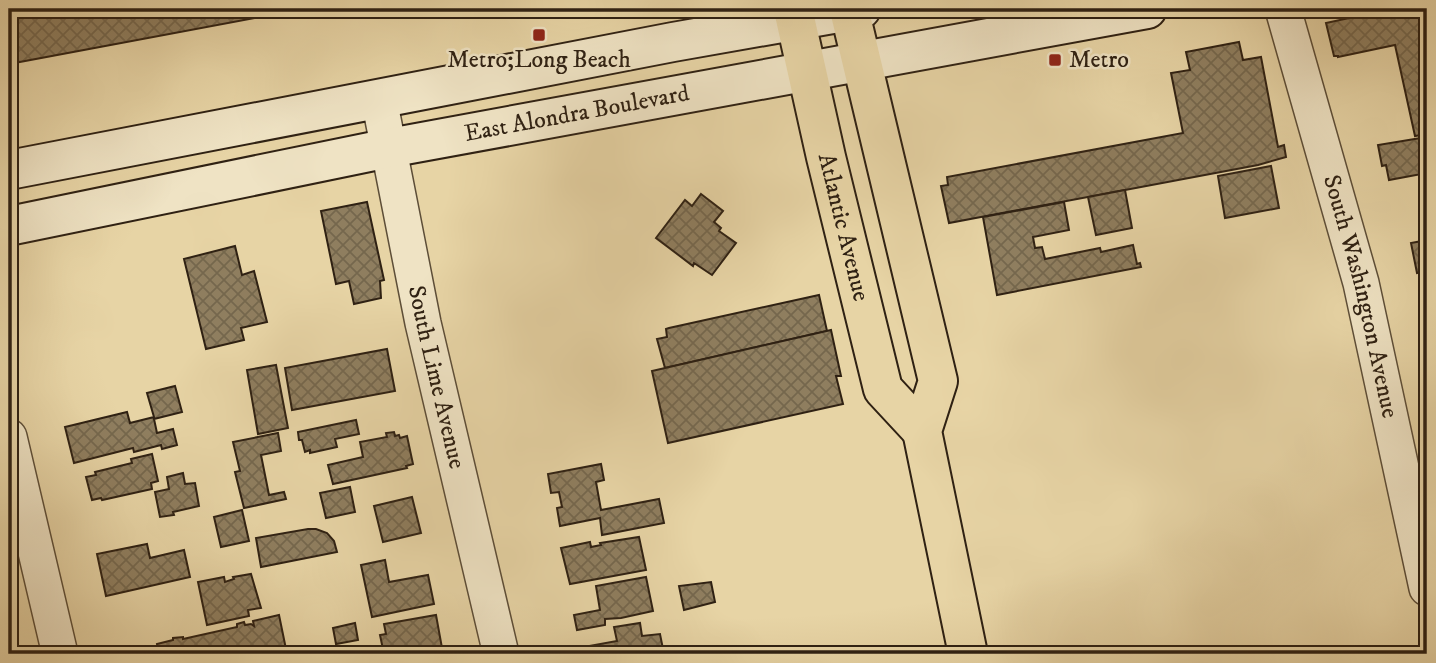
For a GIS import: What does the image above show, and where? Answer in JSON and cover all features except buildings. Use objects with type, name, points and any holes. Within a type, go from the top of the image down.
[{"type":"main road","name":"East Alondra Boulevard","points":[[10,229],[389,148],[1147,9]]},
{"type":"main road","points":[[9,170],[379,99],[794,14],[853,10],[860,60],[938,381],[922,431],[968,654]]},
{"type":"main road","name":"Atlantic Avenue","points":[[794,14],[883,389],[922,431]]},
{"type":"street","name":"South Washington Avenue","points":[[1283,9],[1361,283],[1427,588]]},
{"type":"street","name":"South Lime Avenue","points":[[379,99],[423,323],[502,654]]},
{"type":"street","points":[[9,437],[60,654]]},
{"type":"place","name":"Metro;Long Beach","points":[[539,35]]},
{"type":"place","name":"Metro","points":[[1055,60]]}]
